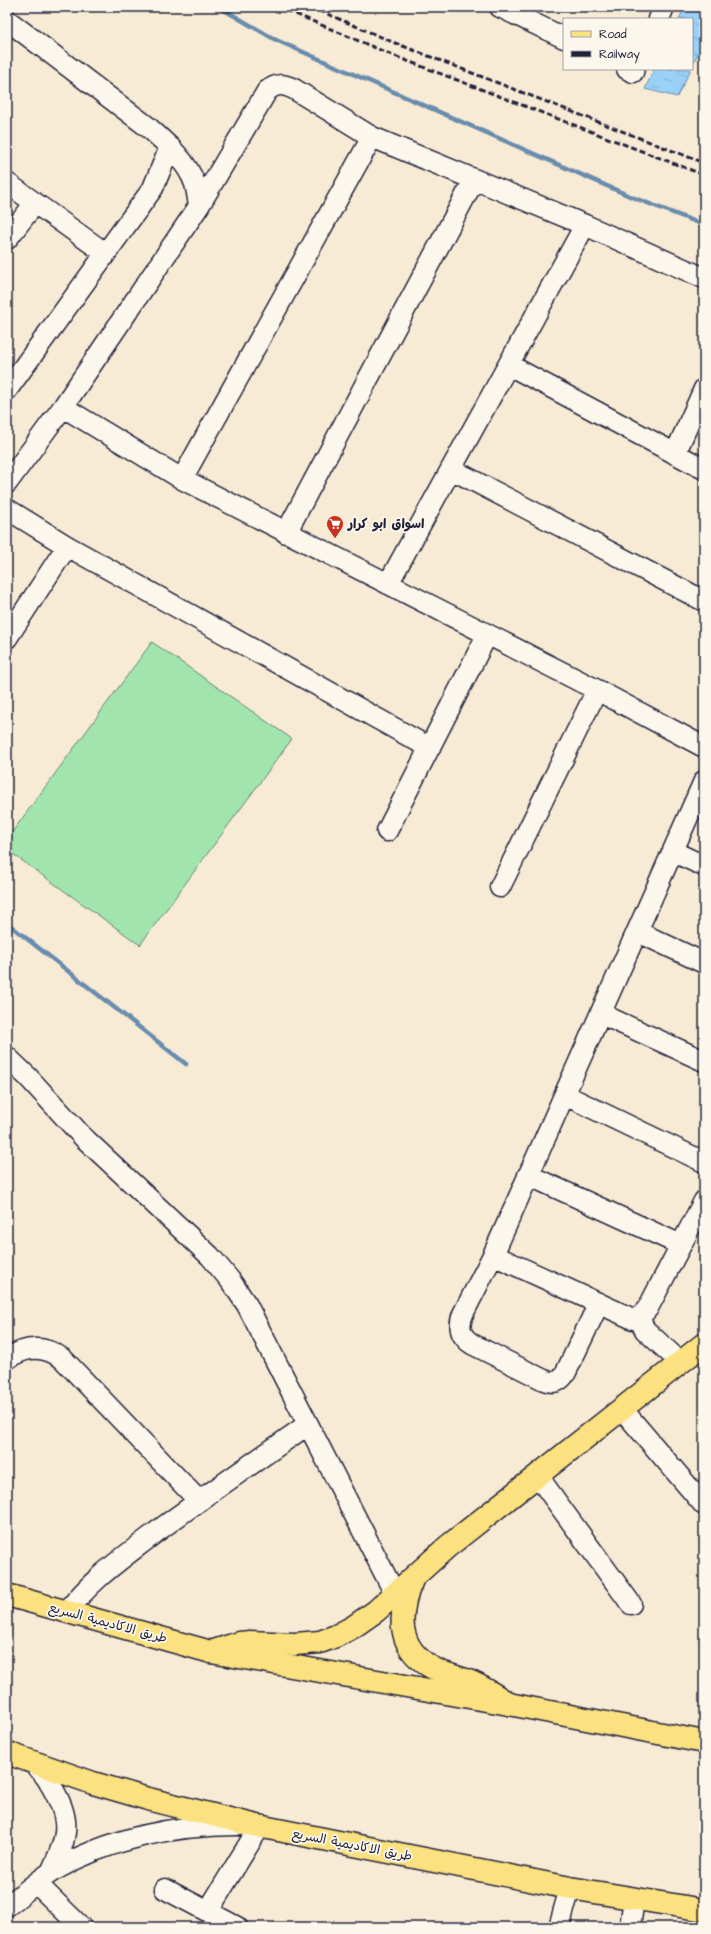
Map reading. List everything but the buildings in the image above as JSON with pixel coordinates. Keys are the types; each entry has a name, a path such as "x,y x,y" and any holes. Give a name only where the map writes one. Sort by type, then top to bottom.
{"main road":[{"path":"211,1652 239,1643 295,1644 320,1642 336,1636 353,1626 376,1611 415,1574 537,1475 622,1409 696,1355"},
{"path":"415,1574 405,1596 402,1618 407,1642 414,1652 422,1661 432,1668 473,1683 509,1704"},
{"name":"طريق الاكاديمية السريع","path":"7,1595 211,1652 509,1704 704,1742"},
{"name":"طريق الاكاديمية السريع","path":"7,1753 93,1783 148,1799 256,1826 570,1888 704,1910"}],"street":[{"path":"500,7 563,38"},
{"path":"658,18 664,7"},
{"path":"7,20 148,127 170,147 192,176 196,186 198,206"},
{"path":"7,483 63,407 198,206 267,91 274,85 282,84 294,88 372,137 585,225 704,278"},
{"path":"182,479 372,137"},
{"path":"7,390 152,188 170,147"},
{"path":"286,533 474,180"},
{"path":"7,183 104,253"},
{"path":"7,239 35,203"},
{"path":"388,584 585,225"},
{"path":"509,365 704,469"},
{"path":"675,454 704,389"},
{"path":"63,407 182,479 597,690 704,747"},
{"path":"451,469 704,601"},
{"path":"7,509 67,546 430,748"},
{"path":"7,638 67,546"},
{"path":"387,831 487,635"},
{"path":"500,887 597,690"},
{"path":"599,1303 563,1378 557,1382 544,1380 472,1344 464,1339 460,1331 459,1322 493,1255 674,852 704,781"},
{"path":"674,852 704,866"},
{"path":"638,932 704,963"},
{"path":"601,1014 704,1061"},
{"path":"7,1057 28,1077 83,1137 188,1234 210,1256 225,1274 247,1305 307,1425 395,1594"},
{"path":"565,1095 704,1162"},
{"path":"528,1175 681,1245"},
{"path":"493,1255 599,1303 628,1318 639,1318 648,1308 704,1201"},
{"path":"639,1318 645,1330 696,1355"},
{"path":"7,1359 20,1351 38,1348 47,1349 63,1358 199,1501"},
{"path":"622,1409 704,1505"},
{"path":"67,1612 94,1580 199,1501 307,1425"},
{"path":"537,1475 631,1604"},
{"path":"34,1762 52,1787 65,1819 67,1832 63,1847 44,1878"},
{"path":"7,1906 44,1878 97,1849 123,1840 181,1829 219,1825 256,1826 208,1912"},
{"path":"44,1878 81,1927"},
{"path":"559,1927 570,1888"},
{"path":"165,1889 238,1927"},
{"path":"630,1927 634,1899"}],"green space":[{"path":"152,642 292,739 140,945 7,850 7,839"}],"water":[{"path":"685,7 704,7 704,41 693,64 693,18 680,18"},
{"path":"654,70 690,70 677,97 645,89"}],"waterway":[{"path":"219,7 276,40 632,197 704,225"},
{"path":"7,923 186,1064"}],"railway":[{"path":"279,7 392,55 704,175"},
{"path":"311,7 395,43 704,163"}],"place":[{"name":"اسواق ابو كرار","path":"335,539"}]}
